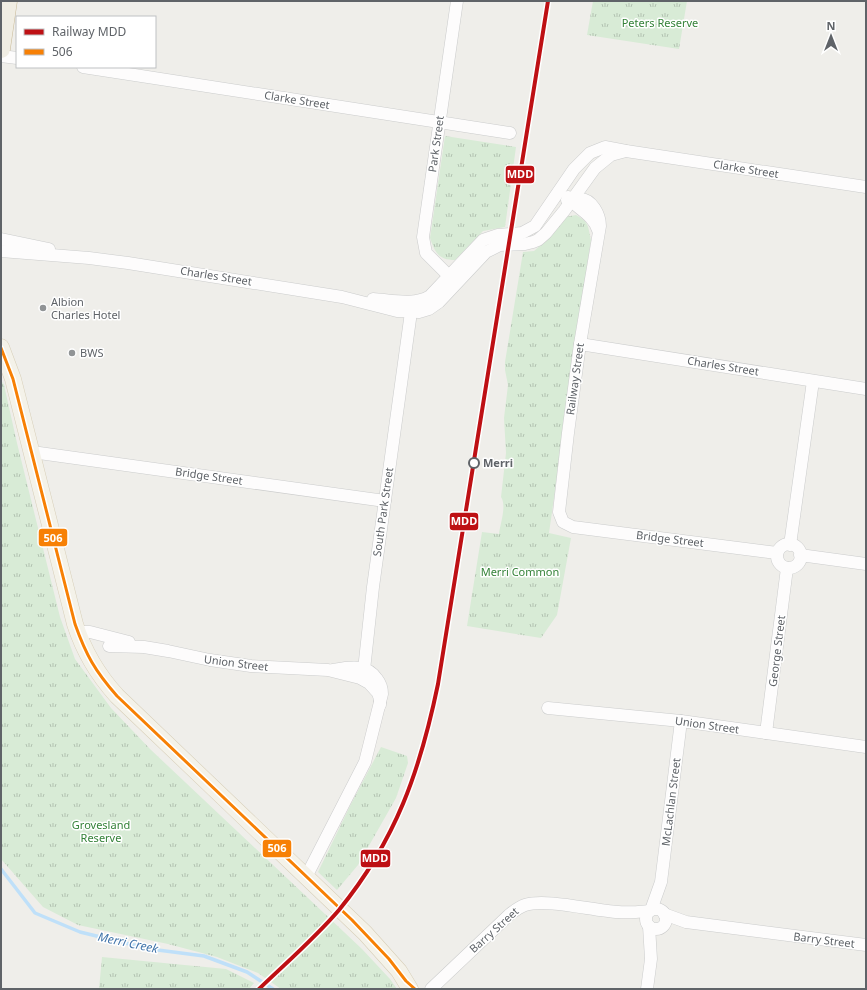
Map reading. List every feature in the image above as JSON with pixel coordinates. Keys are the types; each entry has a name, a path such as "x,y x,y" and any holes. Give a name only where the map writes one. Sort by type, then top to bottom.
{"highway":[{"path":"1,49 8,1"}],"main road":[{"path":"1,348 13,379 78,632 93,666 116,696 365,933 389,959 410,986"}],"street":[{"name":"Park Street","path":"453,280 429,258 423,243 426,210 457,1"},
{"path":"1,56 16,58"},
{"name":"Clarke Street","path":"89,68 510,133"},
{"name":"Clarke Street","path":"592,152 605,147 866,187"},
{"name":"Clarke Street","path":"571,201 593,170 611,155 626,151"},
{"path":"592,152 594,161 593,170"},
{"path":"571,201 566,193 564,183 578,165 592,152"},
{"name":"Charles Street","path":"1,251 89,258 193,272 342,297 397,311 411,307 420,312 432,308 443,298 453,280 483,240 496,235 519,234 530,230 538,223 564,183"},
{"name":"Railway Street","path":"550,206 561,201 581,199 594,208 600,219 580,344 568,432 559,512 563,522"},
{"name":"Charles Street","path":"453,280 489,250 500,245 528,244 538,240 551,227 571,201"},
{"name":"Charles Street","path":"1,238 89,258"},
{"name":"South Park Street","path":"363,674 411,307"},
{"name":"Charles Street","path":"580,344 866,389"},
{"path":"790,544 813,380"},
{"name":"Bridge Street","path":"32,452 385,501"},
{"name":"Bridge Street","path":"563,522 573,527 777,553"},
{"path":"790,544 796,547 800,555 797,565 787,568 780,564 777,553 782,547 790,544"},
{"path":"800,555 866,564"},
{"name":"George Street","path":"766,733 787,568"},
{"name":"Union Street","path":"78,632 90,632 144,647 222,663 328,670 352,667 363,674"},
{"name":"Union Street","path":"109,646 144,647"},
{"path":"306,877 360,773 367,756 382,694 380,684 374,674 363,674"},
{"name":"Union Street","path":"548,708 681,721 866,747"},
{"name":"McLachlan Street","path":"647,989 681,721"},
{"name":"Barry Street","path":"431,989 509,915 519,907 526,904 551,904 618,912 866,945"}],"green space":[{"name":"Peters Reserve","path":"593,1 687,1 679,49 587,35"},
{"path":"445,136 516,147 505,227 483,231 455,260 449,260 441,257 436,251 430,238"},
{"name":"Merri Common","path":"576,215 586,222 591,240 549,533 571,538 557,615 541,638 467,626 482,532 499,534 503,515 503,501 501,497 506,453 504,418 508,385 505,362 523,252 534,251 565,217"},
{"name":"Grovesland Reserve","path":"1,380 4,385 60,617 75,659 111,708 150,749 362,949 390,979 397,989 281,989 258,973 217,957 168,944 78,925 43,907 1,859"},
{"path":"381,747 407,756 408,763 396,798 358,865 337,890 318,872"},
{"path":"102,957 226,969 254,983 249,989 99,989"}],"waterway":[{"name":"Merri Creek","path":"1,869 35,913 80,932 150,949 204,956 247,972 273,989"}],"rail line":[{"name":"MDD","path":"259,989 320,930 339,910 359,884 391,831 414,775 423,746 438,684 548,1"}],"transit line":[{"name":"506","path":"1,348 13,379 75,624 87,654 97,670 117,696 352,920 389,959 406,981 415,989"}],"place":[{"name":"Albion Charles Hotel","path":"43,308"},
{"name":"BWS","path":"72,353"},
{"name":"Merri","path":"474,463"}]}
